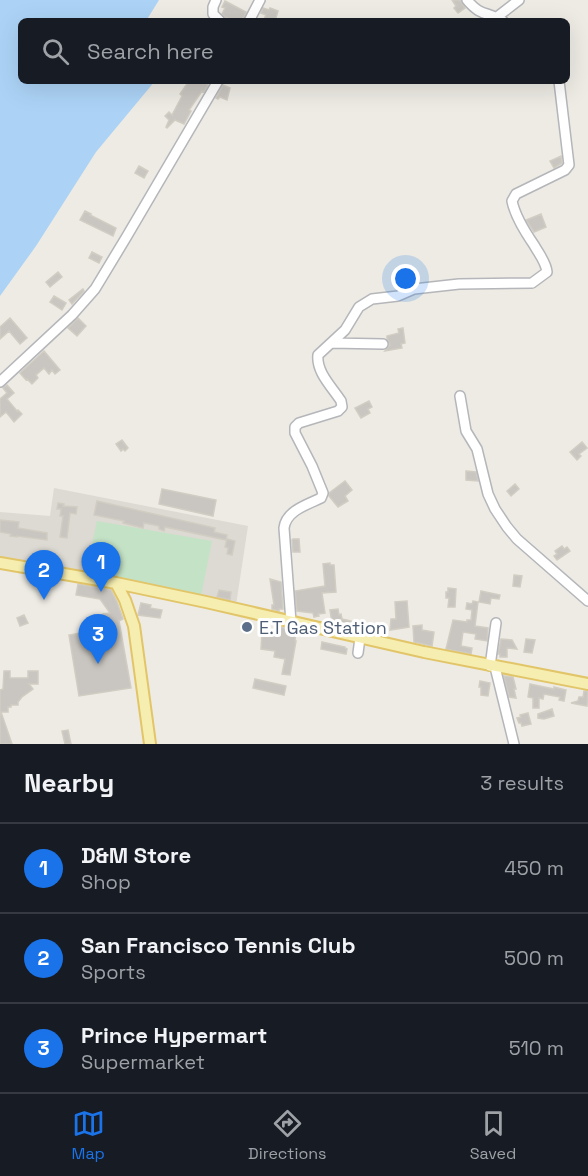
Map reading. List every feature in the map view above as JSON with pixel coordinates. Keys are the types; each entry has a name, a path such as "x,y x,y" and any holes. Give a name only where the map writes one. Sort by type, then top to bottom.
{"main road":[{"path":"0,563 116,583 423,652 588,684"},
{"path":"116,583 134,626 150,744"}],"street":[{"path":"216,0 213,14 217,18"},
{"path":"251,18 260,0"},
{"path":"466,0 474,9 497,18"},
{"path":"501,18 519,0"},
{"path":"0,382 72,315 95,289 216,84"},
{"path":"291,622 285,521 292,513 321,498 323,494 295,433 295,427 299,423 338,411 342,407 341,401 320,371 317,364 318,355 345,330 359,307 372,299 398,296 414,289 459,284 532,283 547,272 546,266 514,210 512,201 516,194 566,170 569,165 559,84"},
{"path":"331,343 383,344"},
{"path":"460,396 466,431 477,449 488,494 495,509 517,539 588,601"},
{"path":"496,623 493,666 513,744"},
{"path":"358,653 360,638"}],"shaded area":[{"path":"54,488 248,526 236,605 0,560 0,512 50,516"}],"green space":[{"path":"97,521 212,541 201,596 86,573"}],"water":[{"path":"0,0 159,0 148,18 18,18 18,84 153,84 96,152 36,246 0,296"}],"building":[{"path":"452,0 460,0 465,8 458,13"},
{"path":"225,1 246,12 243,18 227,18 222,14 225,8 222,7"},
{"path":"263,8 278,11 276,18 264,18 266,15 261,13"},
{"path":"187,84 208,85 189,110 191,111 184,124 175,120 167,128 169,120 165,116 169,112 172,115 182,96 180,94"},
{"path":"223,85 230,88 227,100 216,98"},
{"path":"561,156 562,163 554,168 550,161"},
{"path":"139,166 148,171 144,178 135,173"},
{"path":"85,211 116,228 113,236 80,220"},
{"path":"541,214 546,227 534,232 526,220"},
{"path":"92,252 102,257 99,263 89,258"},
{"path":"58,272 62,277 50,287 46,282"},
{"path":"83,289 84,291 72,304 69,300"},
{"path":"54,296 66,303 62,310 50,302"},
{"path":"10,318 27,338 20,344 9,331 0,339 0,327"},
{"path":"78,318 86,326 77,336 68,328"},
{"path":"403,328 405,343 401,344 402,348 385,351 390,345 387,336 399,333 398,329"},
{"path":"44,351 60,370 55,374 52,370 49,374 44,368 36,375 38,378 32,384 20,373"},
{"path":"7,385 14,393 7,399 22,414 14,422 6,412 0,417 0,399 7,393 3,388"},
{"path":"369,401 372,407 368,409 370,413 361,418 355,408"},
{"path":"122,440 128,448 125,451 123,449 121,451 116,444"},
{"path":"582,442 587,448 579,454 581,456 577,460 570,452"},
{"path":"466,471 476,472 478,481 466,480"},
{"path":"345,481 352,490 345,496 348,501 338,507 329,493"},
{"path":"515,484 519,489 511,496 507,491"},
{"path":"162,489 216,500 213,516 159,504"},
{"path":"97,501 215,528 214,532 227,535 226,540 165,527 164,531 159,529 159,526 144,523 143,528 123,523 124,521 94,515"},
{"path":"58,503 64,504 63,506 77,507 76,514 70,513 67,538 60,537 63,516 60,516 61,509 57,509"},
{"path":"0,520 19,522 18,528 47,533 47,540 10,536 11,534 0,532"},
{"path":"227,539 235,541 232,555 227,554 228,548 225,547"},
{"path":"293,539 299,539 300,552 293,552"},
{"path":"562,546 564,549 567,547 570,551 557,560 554,556 557,554 555,551"},
{"path":"323,564 334,565 336,592 322,593 325,613 314,617 313,613 297,611 295,591 325,586"},
{"path":"514,575 522,576 520,587 513,586"},
{"path":"270,579 281,582 283,609 279,611 272,609 274,605"},
{"path":"78,584 111,590 123,619 119,621 131,688 79,696 69,635 102,629 103,614 110,613 100,599 76,595"},
{"path":"448,588 456,589 455,607 448,607 449,598 446,598 446,592"},
{"path":"219,590 231,592 230,600 217,597"},
{"path":"481,591 500,595 499,599 491,598 490,604 479,602"},
{"path":"407,601 409,627 390,630 391,619 396,619 395,602"},
{"path":"473,601 478,602 475,626 488,628 487,641 475,639 476,634 463,632 461,646 472,648 471,654 446,649 453,620 467,622 471,620 472,610 466,609 467,603 472,604"},
{"path":"141,603 151,605 150,608 162,610 160,618 138,615"},
{"path":"338,609 342,619 351,621 349,627 332,623 330,610"},
{"path":"24,615 28,623 20,626 17,618"},
{"path":"422,625 422,630 434,632 432,646 414,642 413,626"},
{"path":"279,627 296,630 290,675 282,674 285,659 274,657 275,651 261,649 262,632 274,634 278,632"},
{"path":"501,639 512,640 517,649 507,648 507,657 500,657 498,654"},
{"path":"526,639 535,640 532,653 524,652"},
{"path":"322,642 345,647 346,654 321,649"},
{"path":"4,671 10,671 10,678 28,678 28,671 38,671 38,684 29,684 33,689 22,697 18,705 8,707 8,712 1,712 12,744 0,744 0,690 3,689"},
{"path":"504,676 513,677 516,698 509,697"},
{"path":"255,679 286,686 284,695 253,688"},
{"path":"480,681 490,683 488,696 481,695"},
{"path":"530,684 566,690 564,701 559,700 560,697 544,694 543,699 539,698 539,708 533,708 533,698 528,697"},
{"path":"584,691 588,691 587,706 571,703 583,697"},
{"path":"552,709 554,716 538,718 538,714"},
{"path":"528,713 531,724 522,726 517,718"},
{"path":"68,730 71,744 65,744 62,731"}],"place":[{"name":"D&M Store","path":"101,592"},
{"name":"San Francisco Tennis Club","path":"44,600"},
{"name":"E.T Gas Station","path":"247,627"},
{"name":"Prince Hypermart","path":"98,664"}]}
